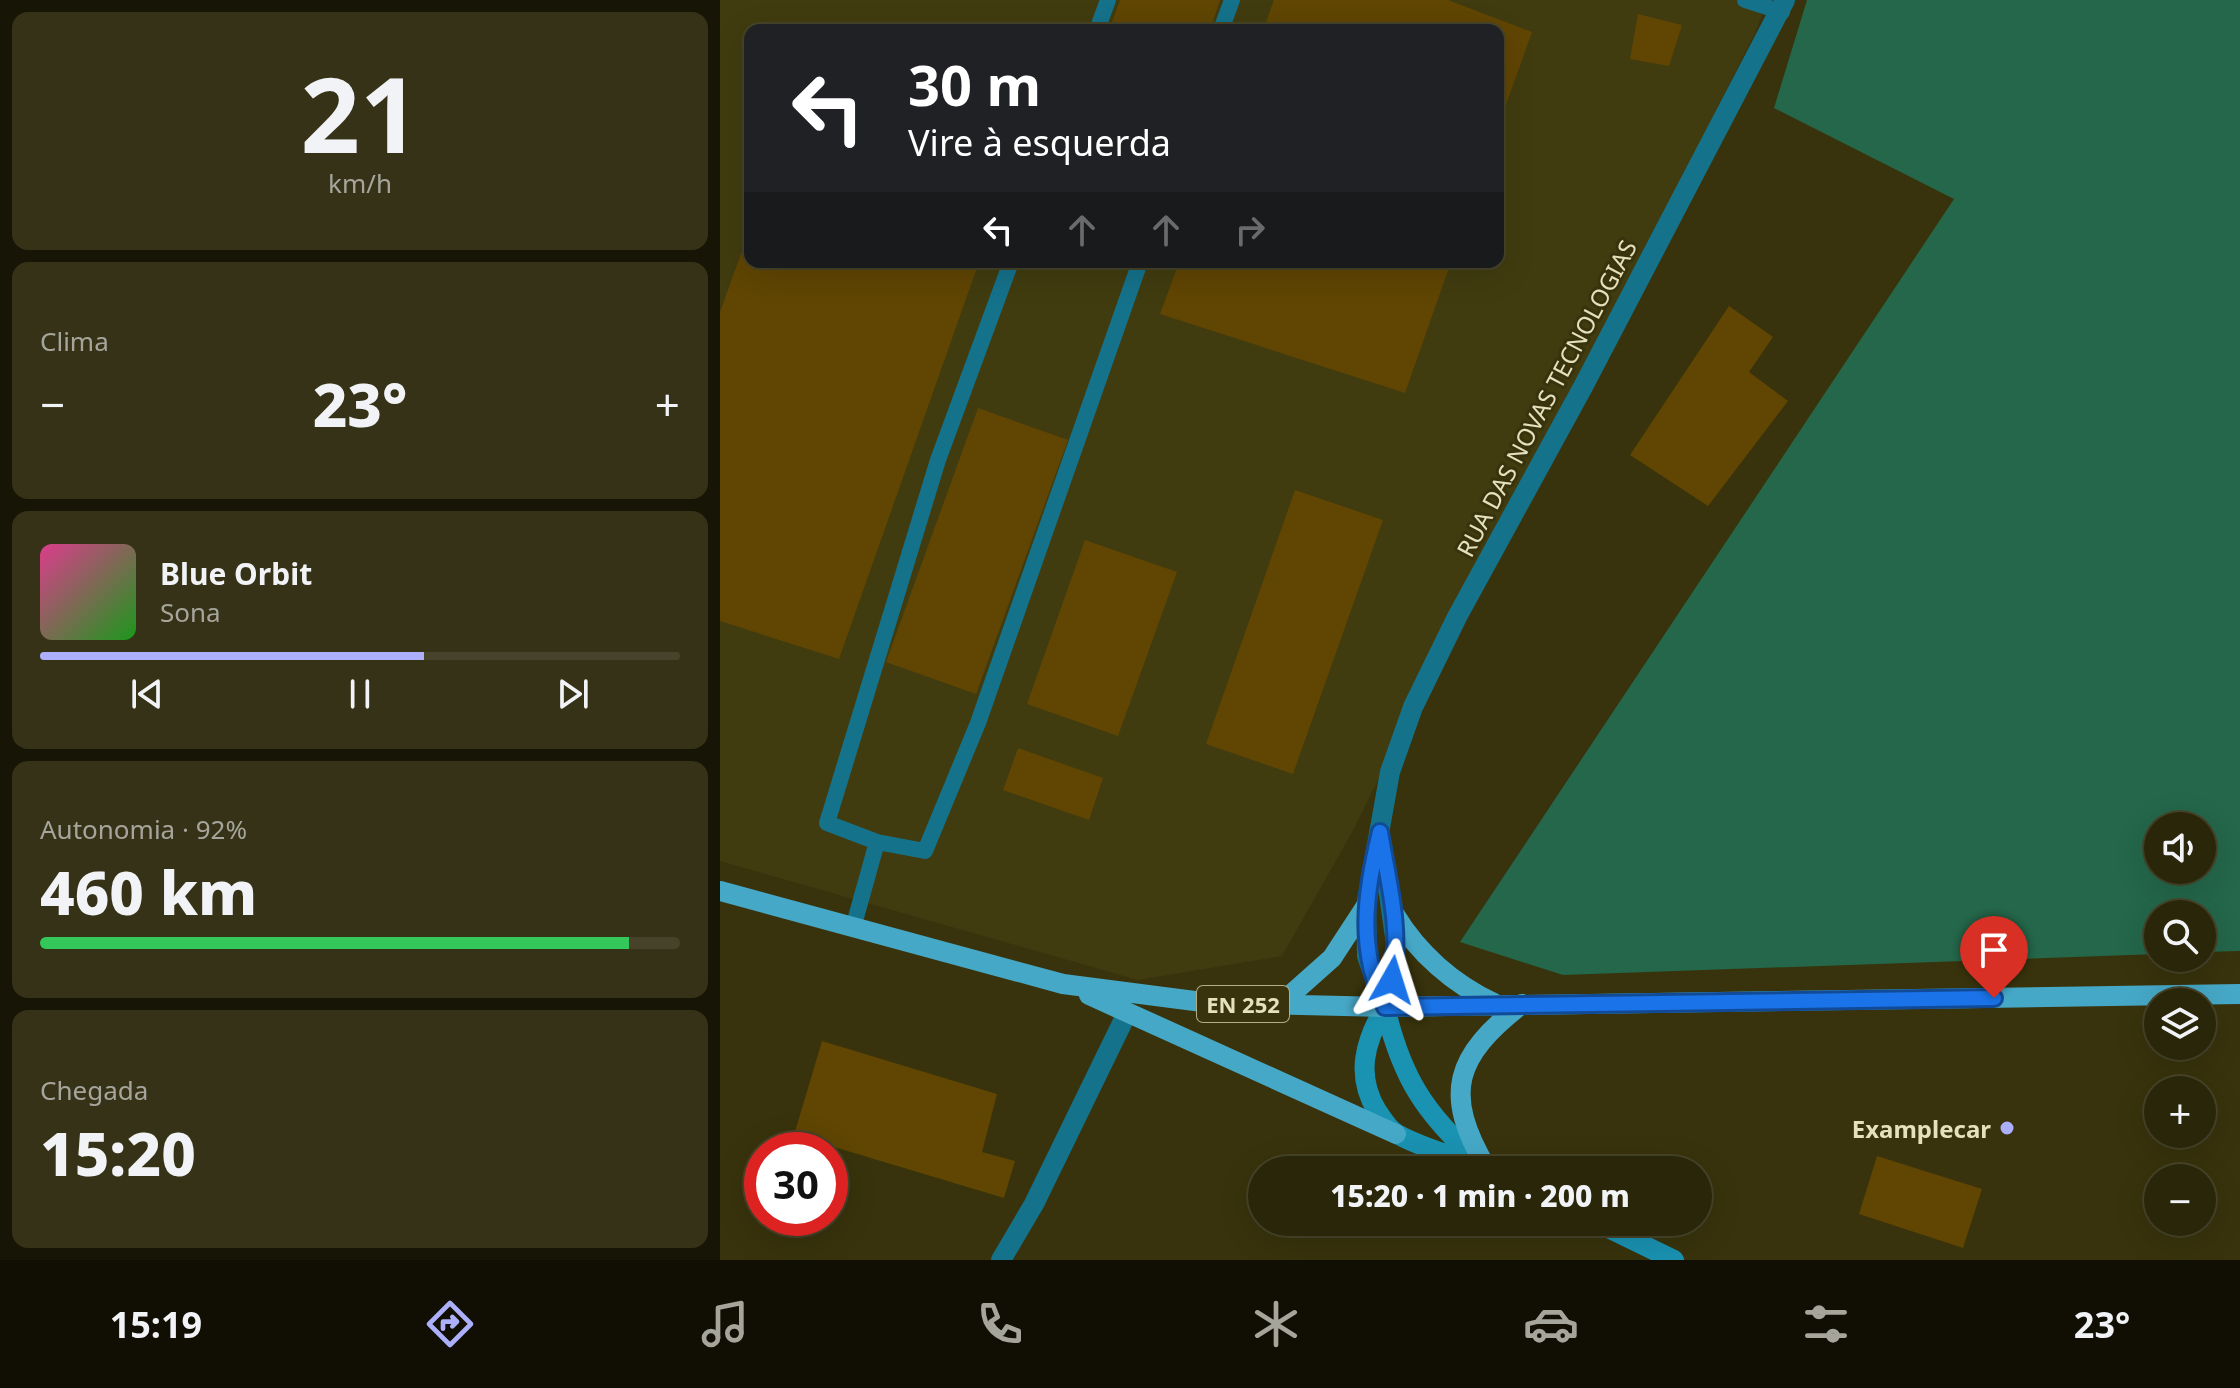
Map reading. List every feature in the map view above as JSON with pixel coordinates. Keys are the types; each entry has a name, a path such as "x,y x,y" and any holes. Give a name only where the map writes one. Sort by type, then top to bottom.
{"main road":[{"name":"EN 252","path":"720,891 1063,984 1161,999 1278,1006 1385,1007 2240,994"},
{"path":"1278,1006 1332,958 1366,906"},
{"path":"1395,915 1424,953 1445,973 1497,1004"},
{"path":"1063,984 1396,1134"},
{"path":"1480,1156 1465,1122 1462,1072 1487,1034 1522,1004"}],"street":[{"name":"RUA DAS NOVAS TECNOLOGIAS","path":"1385,1007 1367,956 1366,906 1396,750 1436,657 1784,6"},
{"path":"1380,832 1395,915 1396,958 1385,1007 1367,1044 1364,1075 1371,1101 1396,1134 1454,1156"},
{"path":"1385,1007 1396,1051 1416,1095 1447,1133 1473,1156"},
{"path":"1001,1260 1034,1204 1127,1013"},
{"path":"1625,1236 1674,1260"}],"lane":[{"path":"1099,24 1108,0"},
{"path":"1223,24 1232,0"},
{"path":"1745,0 1784,6"},
{"path":"1009,268 938,460 827,823 877,842 925,851 978,723 1138,268"},
{"path":"853,928 877,842"}],"shaded area":[{"path":"720,0 1768,0 1755,33 1351,834 1282,956 1138,980 720,861"}],"green space":[{"path":"1807,0 2240,0 2240,951 2216,952 2216,900 2144,900 2144,954 1563,975 1460,942 1954,199 1774,108"}],"building":[{"path":"1120,0 1220,0 1212,24 1111,24"},
{"path":"1274,0 1448,0 1532,32 1504,110 1504,24 1265,24"},
{"path":"1638,14 1682,25 1669,66 1630,59"},
{"path":"744,246 744,268 977,268 839,659 720,621 720,312"},
{"path":"1177,268 1449,268 1405,393 1160,314"},
{"path":"1729,306 1773,337 1749,372 1788,401 1708,506 1630,455"},
{"path":"978,408 1068,440 976,694 886,662"},
{"path":"1295,490 1383,520 1293,774 1206,744"},
{"path":"1085,540 1177,572 1118,736 1027,704"},
{"path":"1018,748 1103,778 1089,820 1003,790"},
{"path":"822,1041 997,1094 982,1152 1015,1161 1004,1198 848,1151 848,1132 795,1132"},
{"path":"1877,1156 1982,1189 1963,1248 1859,1214"}],"place":[{"name":"Examplecar","path":"2007,1128"}],"route":[{"path":"1392,980 1395,915 1380,832 1366,906 1365,932 1370,968 1385,1007 1994,998"}]}
